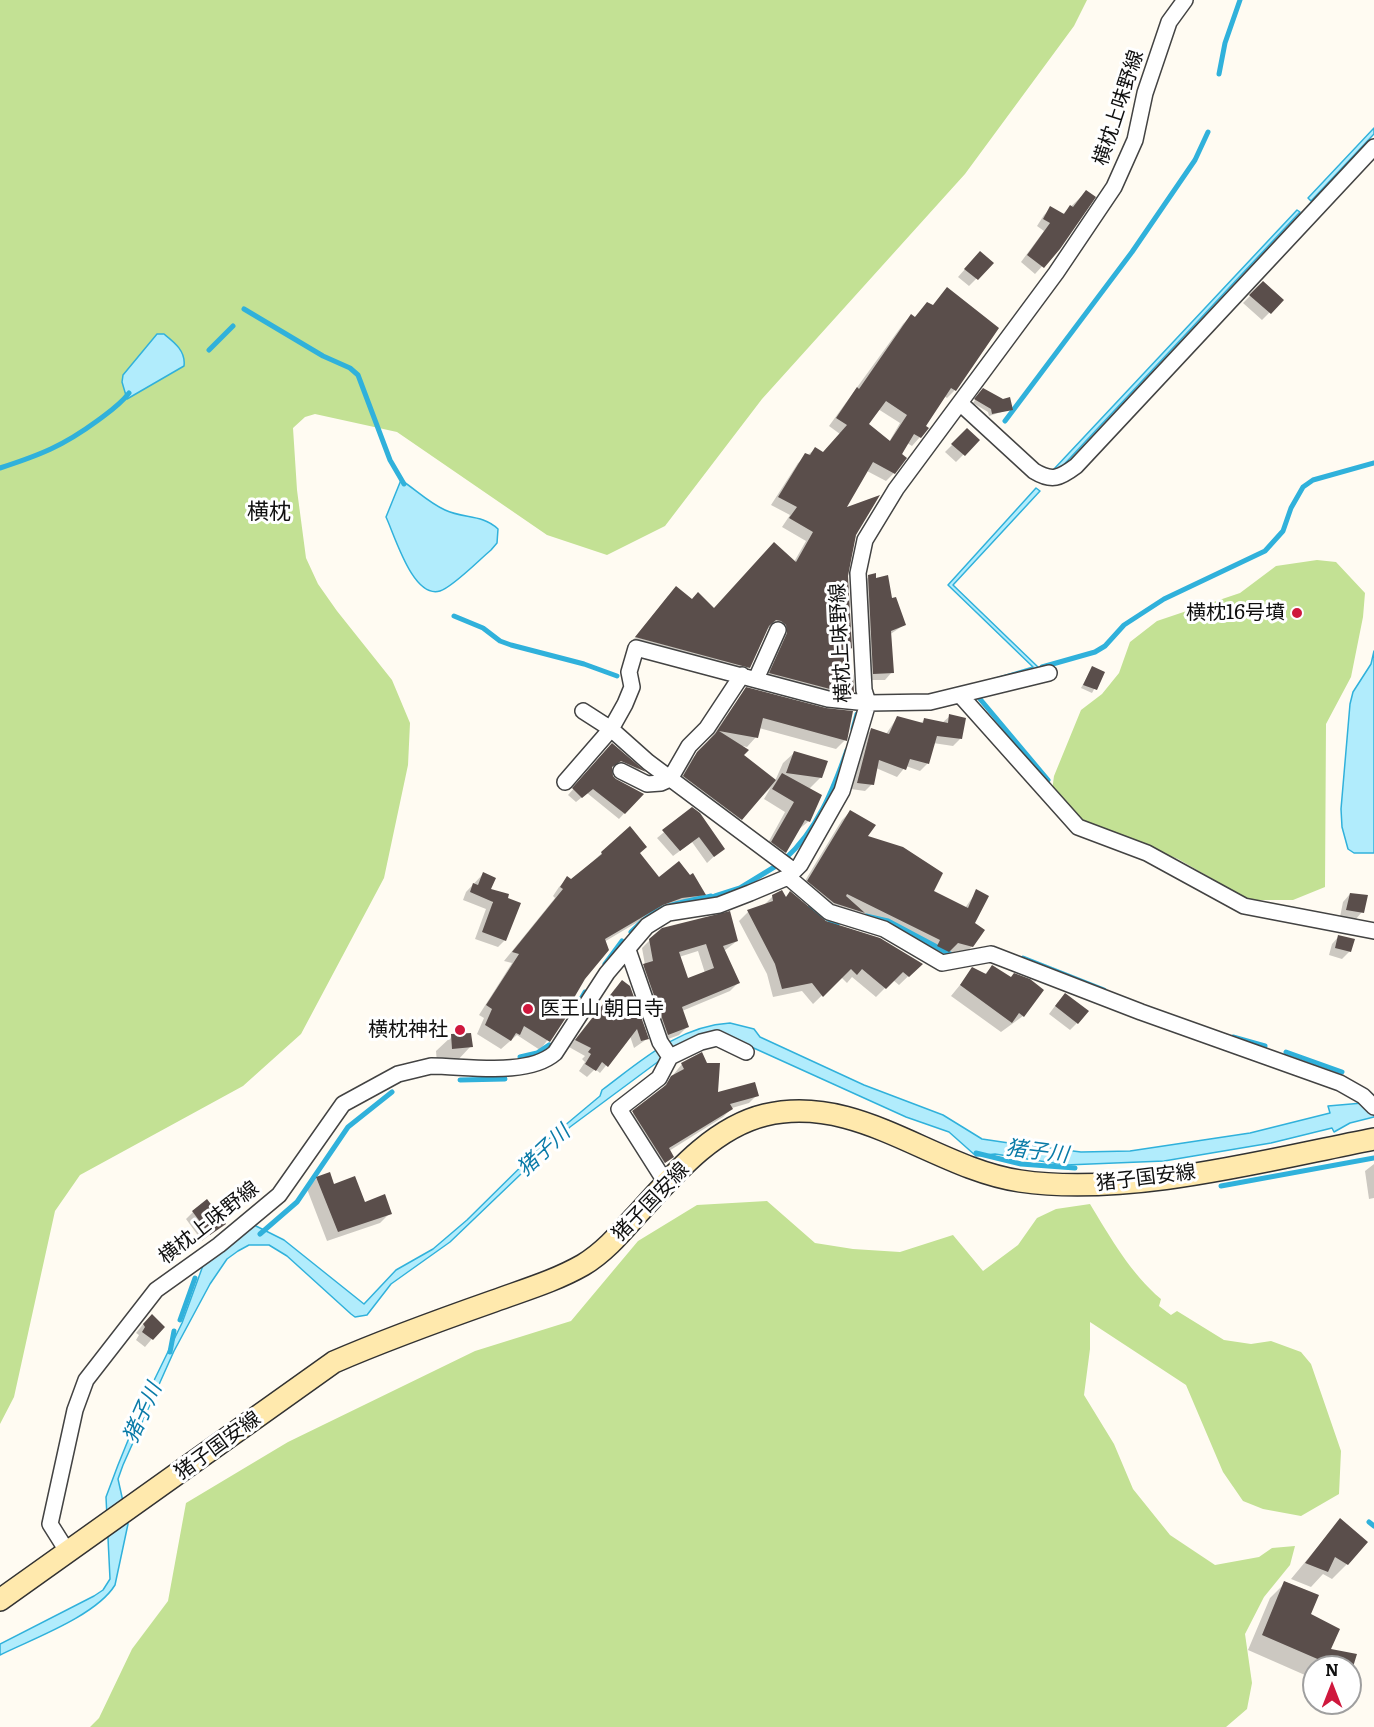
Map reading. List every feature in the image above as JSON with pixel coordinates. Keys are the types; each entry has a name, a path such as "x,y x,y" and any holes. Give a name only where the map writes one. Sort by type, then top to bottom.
{"main road":[{"name":"猪子国安線","path":"0,1600 334,1362 391,1337 549,1281 585,1264 610,1244 666,1183 706,1146 734,1128 764,1115 795,1111 825,1112 862,1122 971,1167 1018,1181 1088,1186 1203,1172 1374,1139"}],"street":[{"name":"横枕上味野線","path":"67,1551 50,1524 75,1410 86,1380 156,1290 233,1234 279,1195 343,1104 398,1074 417,1068 431,1066 520,1067 545,1061 555,1053 607,973 647,926 668,913 719,905 791,874 842,791 868,703 864,690 858,573 865,540 896,489 1056,273 1114,187 1135,140 1146,93 1169,22 1185,0"},
{"path":"960,404 1034,471 1048,478 1061,477 1076,466 1374,147"},
{"path":"621,771 647,784 662,783 670,779 689,746 749,677 778,630"},
{"path":"565,782 611,729 632,687 629,672 636,648 642,647 828,699 868,703 930,702 1049,673"},
{"path":"962,696 1078,827 1148,854 1244,906 1374,931"},
{"path":"584,711 611,729 670,779 791,874 829,912 884,929 942,963 991,954 1141,1012 1340,1083 1363,1095 1374,1107"},
{"path":"628,950 660,1042 670,1057"},
{"path":"666,1183 619,1109 659,1078 670,1057 701,1042 717,1038 746,1052"}],"green space":[{"path":"0,0 1087,0 1074,26 965,174 762,399 665,526 607,555 547,535 397,432 315,414 305,417 293,428 297,490 306,558 318,584 337,611 392,680 410,723 408,765 384,878 301,1034 243,1086 80,1175 55,1211 14,1397 0,1424"},
{"path":"1317,560 1336,562 1365,593 1363,617 1351,677 1326,724 1325,887 1293,900 1249,900 1178,859 1081,820 1052,791 1054,776 1081,710 1102,694 1119,673 1130,642 1157,621 1240,593 1276,566"},
{"path":"767,1201 815,1243 853,1249 900,1252 953,1235 983,1271 1018,1245 1037,1218 1056,1209 1090,1204 1131,1267 1161,1299 1159,1306 1171,1315 1177,1311 1224,1340 1251,1344 1271,1341 1301,1352 1311,1364 1341,1451 1339,1494 1301,1516 1263,1509 1243,1501 1223,1472 1186,1385 1090,1322 1090,1349 1084,1395 1114,1444 1133,1489 1170,1535 1215,1565 1259,1557 1272,1548 1295,1546 1290,1565 1264,1597 1245,1634 1252,1683 1247,1709 1226,1727 90,1727 99,1718 132,1649 168,1601 186,1503 288,1442 475,1351 571,1321 638,1241 697,1205"}],"water":[{"path":"1374,128 1374,134 1311,201 1308,198"},
{"path":"1297,210 1300,212 1057,472 1054,469"},
{"path":"157,334 164,334 178,347 183,356 184,366 127,399 122,382 123,375"},
{"path":"401,480 439,507 452,513 486,521 498,529 497,543 491,550 459,579 440,591 430,591 413,576 386,517"},
{"path":"1036,488 1040,491 953,585 1039,668 967,690 966,687 1033,667 948,585"},
{"path":"1374,651 1374,853 1354,853 1348,849 1342,827 1341,809 1350,704 1353,692 1371,664"},
{"path":"730,1023 754,1029 760,1037 864,1085 943,1115 982,1139 1009,1143 1081,1152 1130,1151 1250,1133 1330,1113 1328,1106 1374,1102 1374,1117 1350,1123 1334,1132 1332,1128 1271,1143 1164,1161 1066,1165 995,1154 976,1156 949,1132 906,1117 736,1040 663,1058 570,1127 450,1242 391,1284 367,1315 355,1317 287,1256 269,1245 249,1245 227,1259 210,1284 174,1351 118,1479 128,1524 115,1585 94,1607 79,1617 0,1655 0,1644 94,1596 103,1590 110,1579 106,1497 144,1401 182,1323 205,1260 254,1225 284,1240 364,1304 396,1270 433,1249 467,1220 551,1137 600,1096 602,1090 662,1046 694,1031"}],"building":[{"path":"1086,190 1096,197 1044,268 1027,255 1050,223 1043,219 1050,206 1064,214 1070,205 1073,207"},
{"path":"980,251 994,263 978,280 964,269"},
{"path":"1263,281 1284,300 1271,314 1249,295"},
{"path":"947,287 999,328 956,391 951,388 926,426 929,428 921,438 914,434 902,454 907,458 895,474 873,462 847,507 880,495 856,535 848,576 852,648 849,650 840,674 853,673 854,692 830,689 769,673 787,633 786,625 781,621 776,620 769,626 750,668 635,637 676,586 692,599 698,592 714,608 774,542 796,562 813,532 789,518 797,507 778,497 805,453 810,455 815,447 823,452 847,425 836,418 911,314 915,317 927,302 933,305","holes":["886,401 907,415 890,441 869,424"]},
{"path":"983,388 1003,399 1010,397 1013,410 992,414 991,409 974,399"},
{"path":"967,428 980,440 965,456 951,444"},
{"path":"876,573 876,578 888,575 892,598 896,597 906,625 891,631 894,673 873,674 868,575"},
{"path":"1092,666 1105,672 1097,690 1083,685"},
{"path":"746,687 826,708 853,711 847,741 763,718 758,738 719,731 749,750 744,755 776,780 742,820 683,776 697,752 715,734"},
{"path":"949,714 966,718 962,739 937,736 929,764 910,759 906,770 879,760 874,785 857,783 871,728 889,734 897,716 923,723 924,718 948,723"},
{"path":"612,743 646,772 621,761 612,767 613,776 616,779 644,794 625,814 593,789 582,798 572,788"},
{"path":"794,751 828,761 822,778 786,773"},
{"path":"782,773 822,795 810,822 805,820 786,853 771,842 794,802 772,789"},
{"path":"692,807 700,813 725,849 714,857 699,837 680,851 662,830"},
{"path":"850,810 876,825 868,836 903,847 943,873 934,891 968,908 976,889 989,896 975,923 985,930 973,947 958,943 949,952 937,946 940,940 847,894 846,896 865,913 834,903 807,881"},
{"path":"630,826 647,847 640,853 659,877 679,861 690,875 693,873 706,895 682,898 663,905 605,939 609,950 585,979 564,1015 567,1016 550,1042 524,1026 520,1035 516,1033 511,1041 485,1025 492,1009 486,1005 519,954 512,952 563,889 560,887 567,876 571,879 602,854 601,852"},
{"path":"483,872 496,878 491,889 509,894 508,898 521,903 506,941 482,932 493,902 470,892 473,883 478,885"},
{"path":"782,890 786,897 790,891 826,921 880,938 923,964 909,977 903,972 886,989 862,969 857,975 851,969 823,997 812,983 782,989 775,964 747,910 773,901 772,895"},
{"path":"1350,893 1368,895 1364,913 1346,910"},
{"path":"730,911 738,941 723,946 740,983 682,1007 689,1027 668,1035 643,964 653,961 649,939 662,928","holes":["706,944 714,968 688,978 679,952"]},
{"path":"1338,935 1355,939 1351,952 1335,948"},
{"path":"992,965 1011,977 1014,973 1030,979 1044,990 1024,1017 1019,1013 1012,1023 960,985 972,967 986,974"},
{"path":"622,980 630,986 649,1039 641,1041 637,1029 608,1067 602,1062 596,1071 585,1064 591,1054 588,1052 591,1048 575,1040"},
{"path":"1065,993 1089,1011 1078,1024 1055,1006"},
{"path":"471,1033 473,1047 452,1049 451,1034"},
{"path":"702,1052 707,1063 720,1063 718,1092 755,1082 759,1096 730,1104 733,1109 669,1148 674,1157 665,1163 632,1111 666,1085 671,1076 684,1069 681,1063"},
{"path":"330,1172 334,1184 355,1176 365,1202 385,1194 392,1214 338,1232 316,1177"},
{"path":"207,1199 226,1224 210,1235 192,1211"},
{"path":"152,1314 165,1327 153,1340 142,1332 145,1327 143,1324"},
{"path":"1340,1518 1368,1542 1348,1565 1335,1557 1328,1572 1305,1563"},
{"path":"1284,1581 1319,1595 1311,1614 1340,1629 1331,1649 1357,1654 1308,1655 1262,1635"}],"waterway":[{"path":"1219,74 1225,43 1240,0"},
{"path":"1005,421 1132,252 1195,160 1208,132"},
{"path":"244,309 323,356 350,368 358,375 390,460 404,484"},
{"path":"209,350 233,326"},
{"path":"0,468 39,454 73,437 114,408 129,393"},
{"path":"1042,667 1095,652 1105,646 1124,625 1164,599 1265,551 1283,531 1291,508 1303,487 1313,480 1374,463"},
{"path":"454,616 483,628 500,641 584,664 617,676"},
{"path":"980,699 1048,780"},
{"path":"853,729 857,714"},
{"path":"785,859 806,835 823,809 847,750"},
{"path":"715,896 740,888 776,866"},
{"path":"631,932 659,910 677,903 711,896"},
{"path":"810,908 837,924"},
{"path":"866,916 888,921 952,955"},
{"path":"605,964 622,941"},
{"path":"1023,958 1104,990"},
{"path":"574,1011 585,992"},
{"path":"1233,1037 1265,1046"},
{"path":"520,1057 537,1053 549,1045"},
{"path":"1286,1052 1342,1072"},
{"path":"460,1080 505,1079"},
{"path":"260,1234 297,1202 348,1127 392,1092"},
{"path":"976,1153 1021,1164 1075,1168"},
{"path":"1221,1186 1374,1158"},
{"path":"180,1320 195,1278"},
{"name":"猪子川","path":"170,1352 174,1331"},
{"path":"1369,1522 1374,1526"}],"place":[{"name":"横枕16号墳","path":"1297,613"},
{"name":"医王山 朝日寺","path":"528,1009"},
{"name":"横枕神社","path":"460,1030"}],"district":[{"name":"横枕","path":"269,513"}]}
